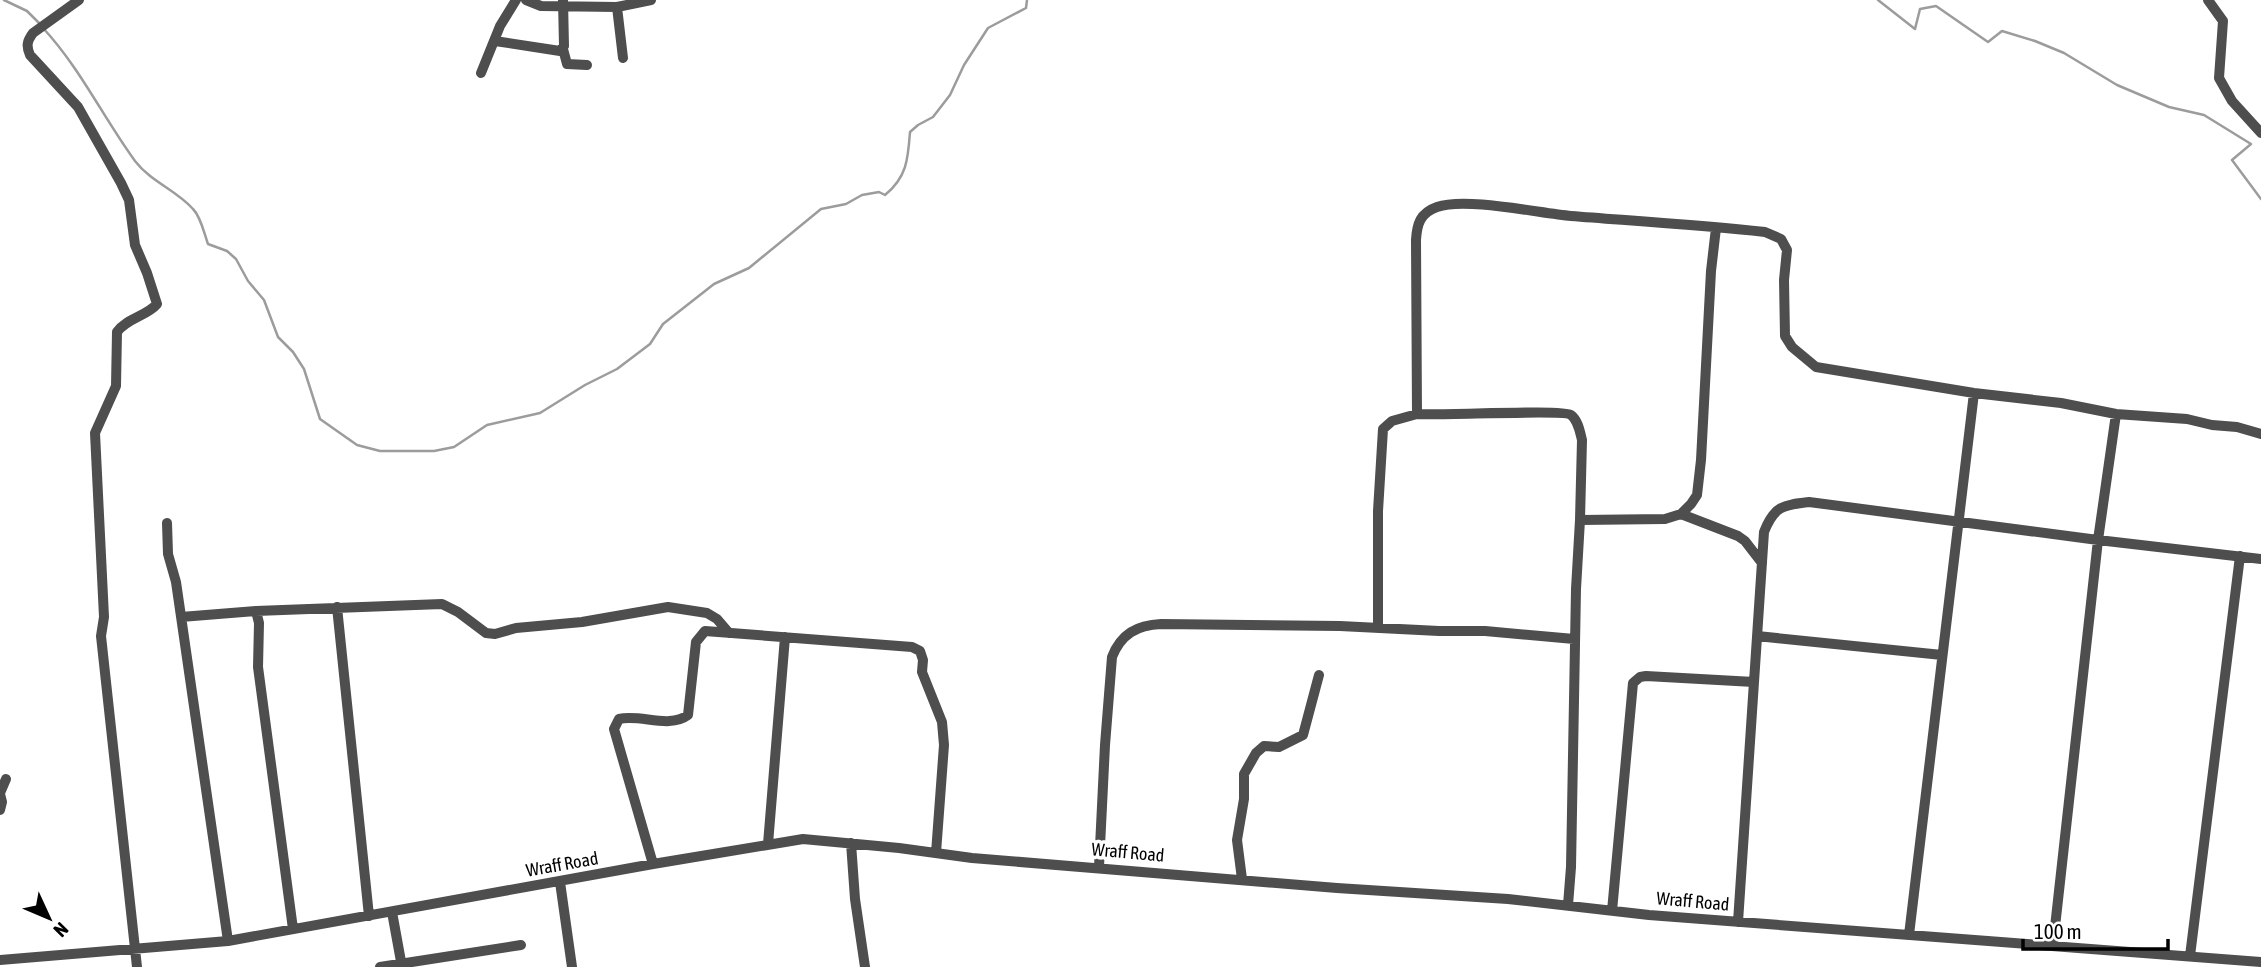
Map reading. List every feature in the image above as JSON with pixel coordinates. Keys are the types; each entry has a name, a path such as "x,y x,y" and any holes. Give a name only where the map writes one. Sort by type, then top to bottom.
{"street":[{"path":"79,0 37,30 27,42 30,55 78,107 121,183 129,200 135,245 148,273 157,304 152,310 122,325 117,332 116,386 100,417 94,442 104,617 101,636 137,967"},
{"path":"481,73 500,26 516,0"},
{"path":"526,0 541,6 563,3 617,7 651,0"},
{"path":"2208,0 2223,21 2219,78 2232,101 2261,132"},
{"path":"563,3 563,49 567,64 587,65"},
{"path":"617,7 623,58"},
{"path":"495,41 556,51 563,49"},
{"path":"1417,414 1416,240 1420,218 1428,211 1448,205 1471,204 1572,216 1765,232 1781,239 1787,250 1784,280 1785,336 1792,347 1816,367 1839,373 2024,398 2116,414 2187,419 2261,434"},
{"path":"1580,520 1665,519 1681,514 1697,495 1716,228"},
{"path":"1909,935 1974,393"},
{"path":"1378,627 1378,511 1383,429 1392,421 1417,414 1439,416 1564,412 1571,415 1582,440 1568,905"},
{"path":"2053,945 2098,540 2116,414"},
{"path":"1693,501 1699,520"},
{"path":"1738,922 1764,532 1770,518 1787,504 1809,502 2261,559"},
{"path":"1681,514 1738,536 1762,563"},
{"path":"167,523 168,554 176,582 228,940"},
{"path":"2194,960 2240,556"},
{"path":"181,617 256,611 442,604 458,611 486,633 495,634 516,628 583,622 652,609 677,608 707,613 729,633"},
{"path":"337,607 369,916"},
{"path":"256,611 259,623 258,667 293,929"},
{"path":"1099,867 1112,657 1117,644 1142,626 1378,627 1485,631 1574,639"},
{"path":"653,864 614,729 619,719 631,716 672,721 681,720 688,715 696,642 705,631 912,647 920,651 923,660 922,672 942,722 944,746 936,853"},
{"path":"1757,636 1942,654"},
{"path":"768,844 785,637"},
{"path":"1242,879 1237,840 1244,799 1244,774 1256,753 1264,746 1279,747 1303,735 1318,675"},
{"path":"1612,911 1633,682 1646,676 1754,681"},
{"path":"0,810 0,793 6,779"},
{"name":"Wraff Road","path":"0,960 14,963 228,940 803,839 972,858 1508,899 1612,911 2053,945 2194,960 2261,962"},
{"path":"851,843 855,899 865,967"},
{"path":"560,882 572,967"},
{"path":"392,912 402,965"},
{"path":"380,967 521,945"}],"waterway":[{"path":"4,0 27,11 39,23"},
{"path":"43,28 80,76 135,161 148,175 179,196 196,212 208,244 227,251 236,259 248,281 264,300 278,337 293,352 304,369 320,419 357,445 380,451 434,451 454,447 487,425 540,413 617,369 650,344 663,324 714,284 749,268 821,209 846,204 862,195 879,192 885,195 898,181 905,167 910,132 933,117 950,95 964,65 988,28 1026,8 1027,0"},
{"path":"1878,0 1915,29 1920,9 1936,6 1988,42 2002,31 2035,41 2064,53 2117,85 2169,107 2204,115 2251,144 2232,160 2261,199"}]}
